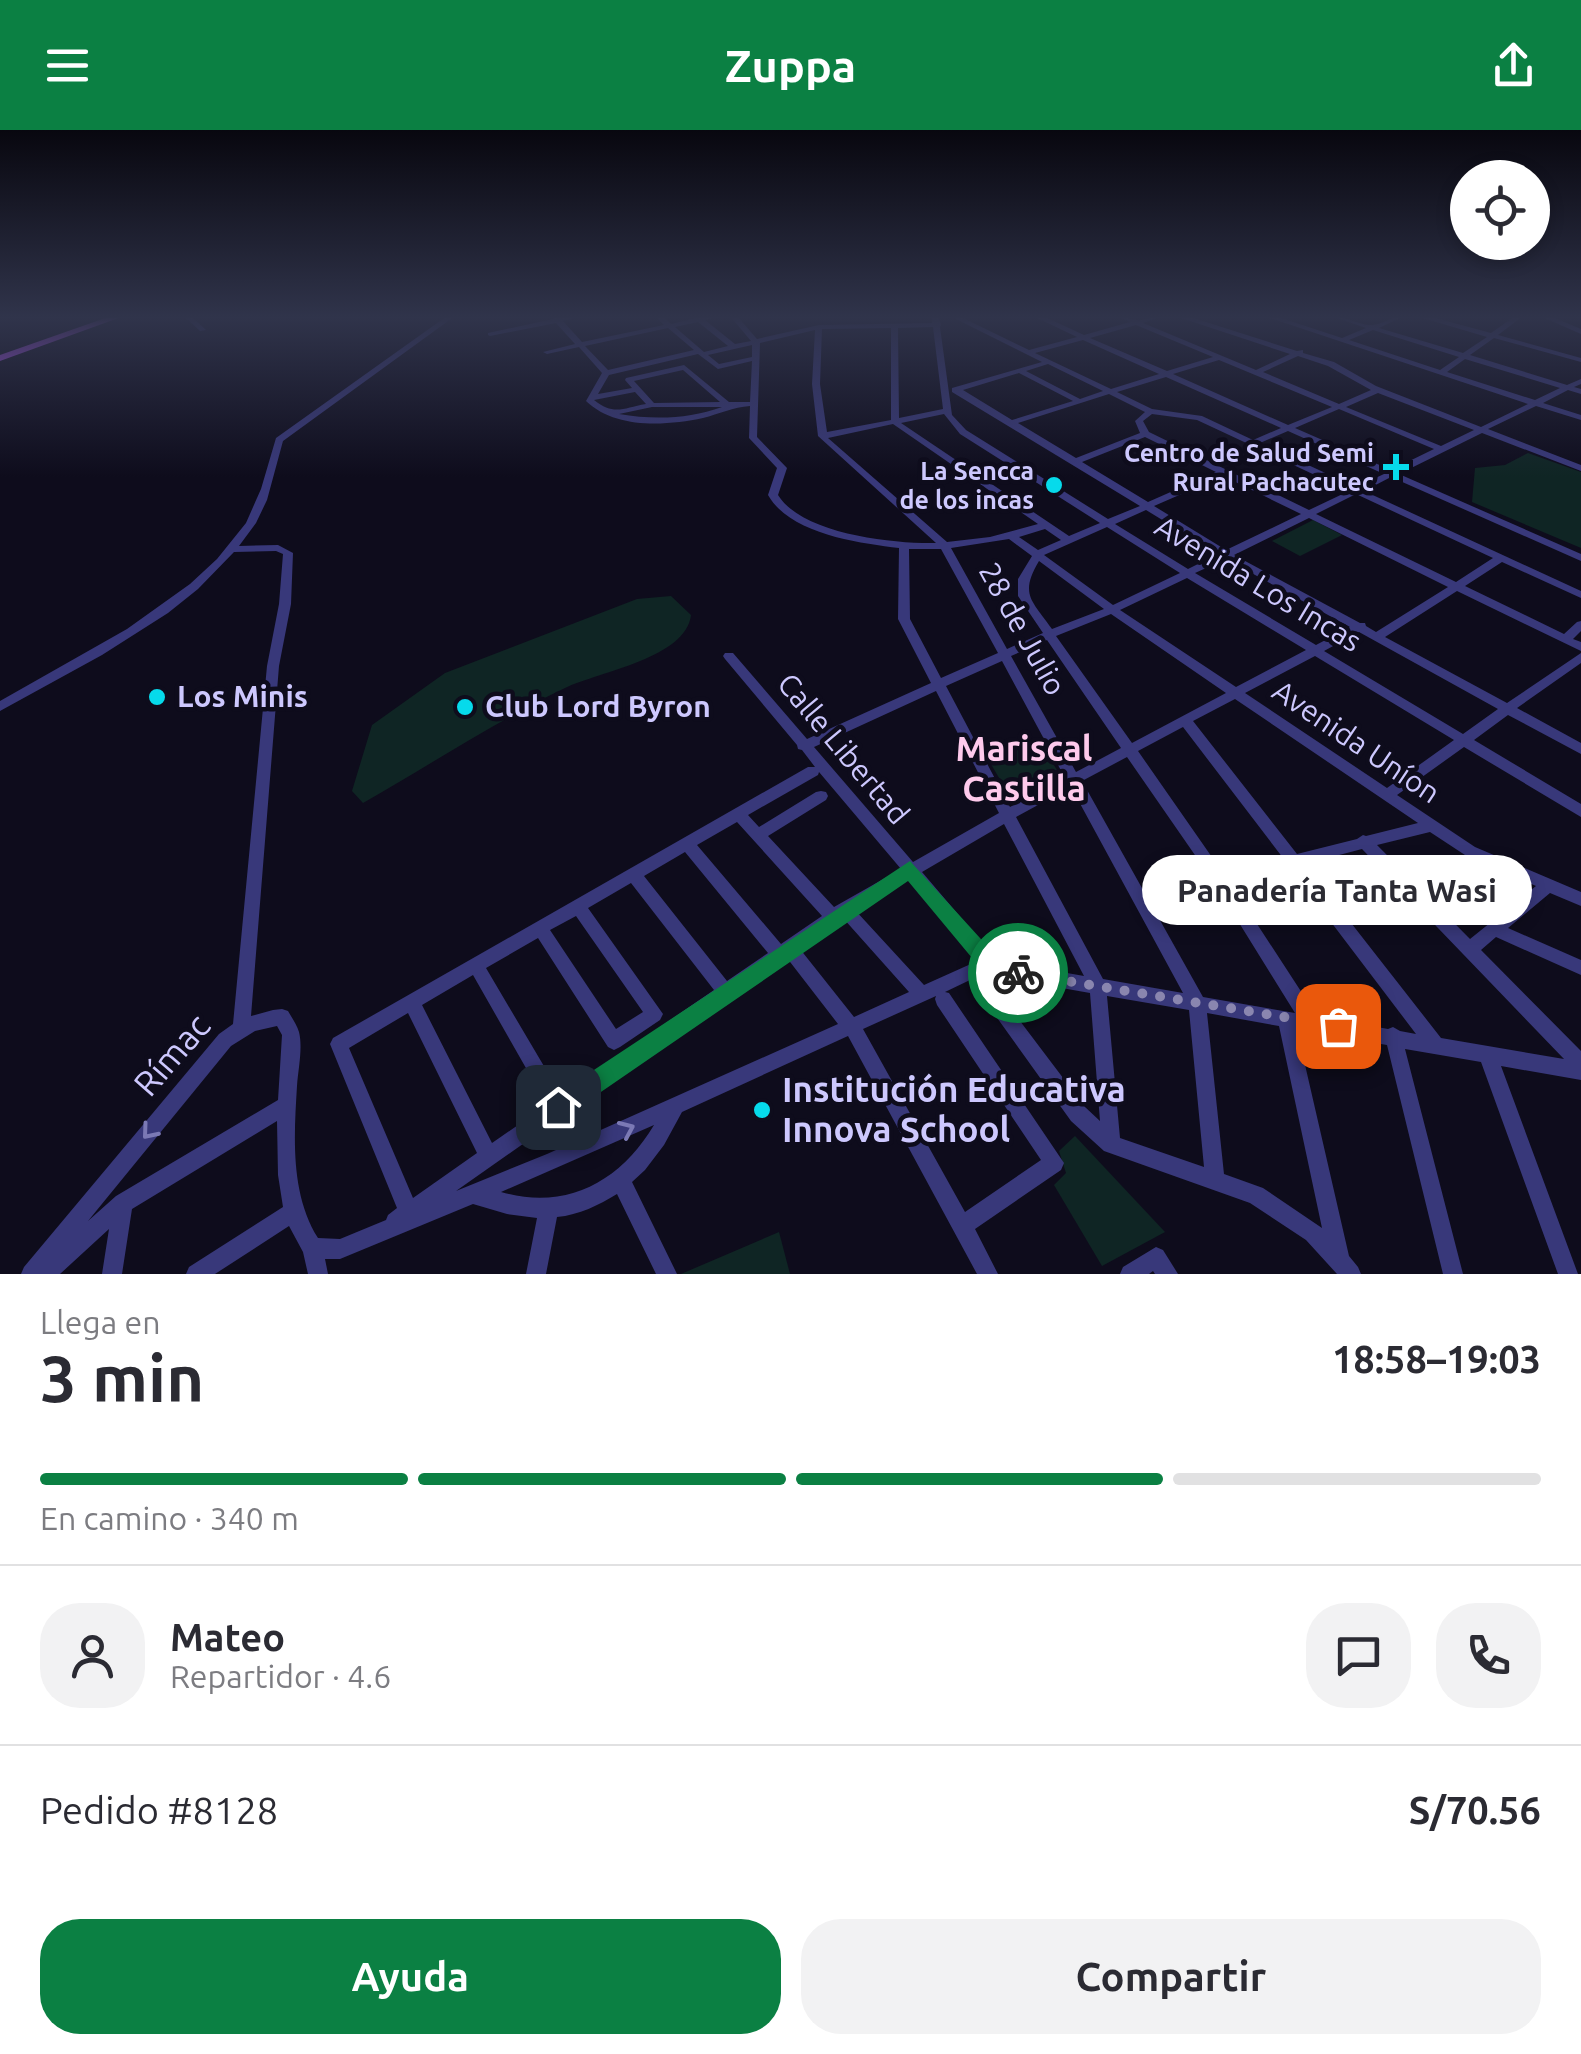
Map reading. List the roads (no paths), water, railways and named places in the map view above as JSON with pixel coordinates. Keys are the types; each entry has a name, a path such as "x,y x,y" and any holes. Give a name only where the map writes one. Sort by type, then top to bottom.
{"street":[{"path":"0,707 130,633 230,550 256,514 279,440 378,369"},
{"path":"603,369 606,373"},
{"path":"606,373 623,369"},
{"path":"652,405 629,380 674,369"},
{"path":"687,369 730,404"},
{"path":"756,369 754,444 780,463 773,495 784,510 853,539 904,545 1013,537 1046,525"},
{"path":"756,399 763,369"},
{"path":"817,369 822,436 947,411 952,390 948,369"},
{"path":"894,369 894,422"},
{"path":"952,390 1025,369"},
{"path":"1063,369 1150,411 1199,418 1581,594"},
{"path":"1157,369 1581,558"},
{"path":"1011,423 1181,369"},
{"path":"1250,369 1445,449"},
{"path":"1257,372 1263,369"},
{"path":"1336,369 1378,390 1581,468"},
{"path":"1430,369 1581,418"},
{"path":"1441,373 1446,369"},
{"path":"1506,369 1581,392"},
{"path":"1020,371 1079,401"},
{"path":"606,373 590,400 595,407 636,419 689,419 717,414 730,404"},
{"path":"803,746 1227,556 1391,472 1537,406 1581,380"},
{"path":"594,397 636,388"},
{"path":"952,390 1147,504 1227,556 1581,749"},
{"path":"1252,444 1378,390"},
{"path":"614,413 652,405 730,404 756,399"},
{"name":"Avenida Los Incas","path":"947,411 951,422 963,432 1187,573 1581,811"},
{"path":"1150,411 1139,420 1145,434 1581,646"},
{"path":"894,422 1068,540"},
{"path":"1075,462 1145,434"},
{"name":"28 de Julio","path":"822,436 944,545 1197,1003"},
{"path":"1224,472 1038,554 1023,580 1023,596 1220,880 1310,1022"},
{"path":"1013,537 1038,554"},
{"path":"904,545 904,618 1098,987 1111,1144"},
{"path":"230,550 278,548 288,553 285,604 273,666 240,1027"},
{"name":"Avenida Uníon","path":"1038,554 1112,610 1238,691 1470,851 1581,899"},
{"path":"1378,636 1501,558"},
{"path":"1566,639 1581,625"},
{"path":"372,1239 839,913 1008,814 1361,626"},
{"name":"Calle Libertad","path":"729,656 994,969"},
{"path":"1388,794 1581,657"},
{"path":"1185,720 1434,1043"},
{"path":"408,1212 339,1044 812,771"},
{"path":"758,834 821,796"},
{"path":"738,813 921,993"},
{"path":"1220,880 1433,826"},
{"path":"1363,841 1581,1067"},
{"path":"686,843 851,1024 988,1274"},
{"path":"634,874 726,992"},
{"path":"1470,948 1547,886"},
{"path":"540,928 614,1041 654,1014 578,906"},
{"path":"1494,929 1581,968"},
{"path":"476,965 558,1107"},
{"path":"312,1248 340,1249 372,1239 675,1108 973,971 994,969 1581,1067"},
{"path":"973,971 1078,1114 1111,1144 1256,1195 1286,1213 1345,1267"},
{"path":"943,999 1054,1163 962,1226"},
{"path":"411,1002 488,1155"},
{"path":"1197,1003 1215,1181"},
{"path":"1286,1018 1345,1267"},
{"name":"Rímac","path":"31,1274 240,1027 262,1019 287,1020 291,1034 288,1104"},
{"path":"1393,1035 1453,1274"},
{"path":"1487,1052 1568,1274"},
{"path":"44,1274 124,1203 288,1104 293,1212 299,1232 312,1248 318,1274"},
{"path":"473,1194 522,1208 549,1208 586,1199 622,1183 643,1162 675,1108"},
{"path":"622,1183 667,1274"},
{"path":"112,1274 124,1203"},
{"path":"536,1274 549,1208"},
{"path":"196,1274 293,1212"},
{"path":"1130,1274 1156,1257 1168,1274"}],"place":[{"name":"Centro de Salud Semi Rural Pachacutec","path":"1396,467"},
{"name":"La Sencca de los incas","path":"1054,485"},
{"name":"Los Minis","path":"157,697"},
{"name":"Club Lord Byron","path":"465,707"},
{"name":"Panadería Tanta Wasi","path":"1338,1026"},
{"name":"Institución Educativa Innova School","path":"762,1110"}],"district":[{"name":"Mariscal Castilla","path":"1024,769"}]}
